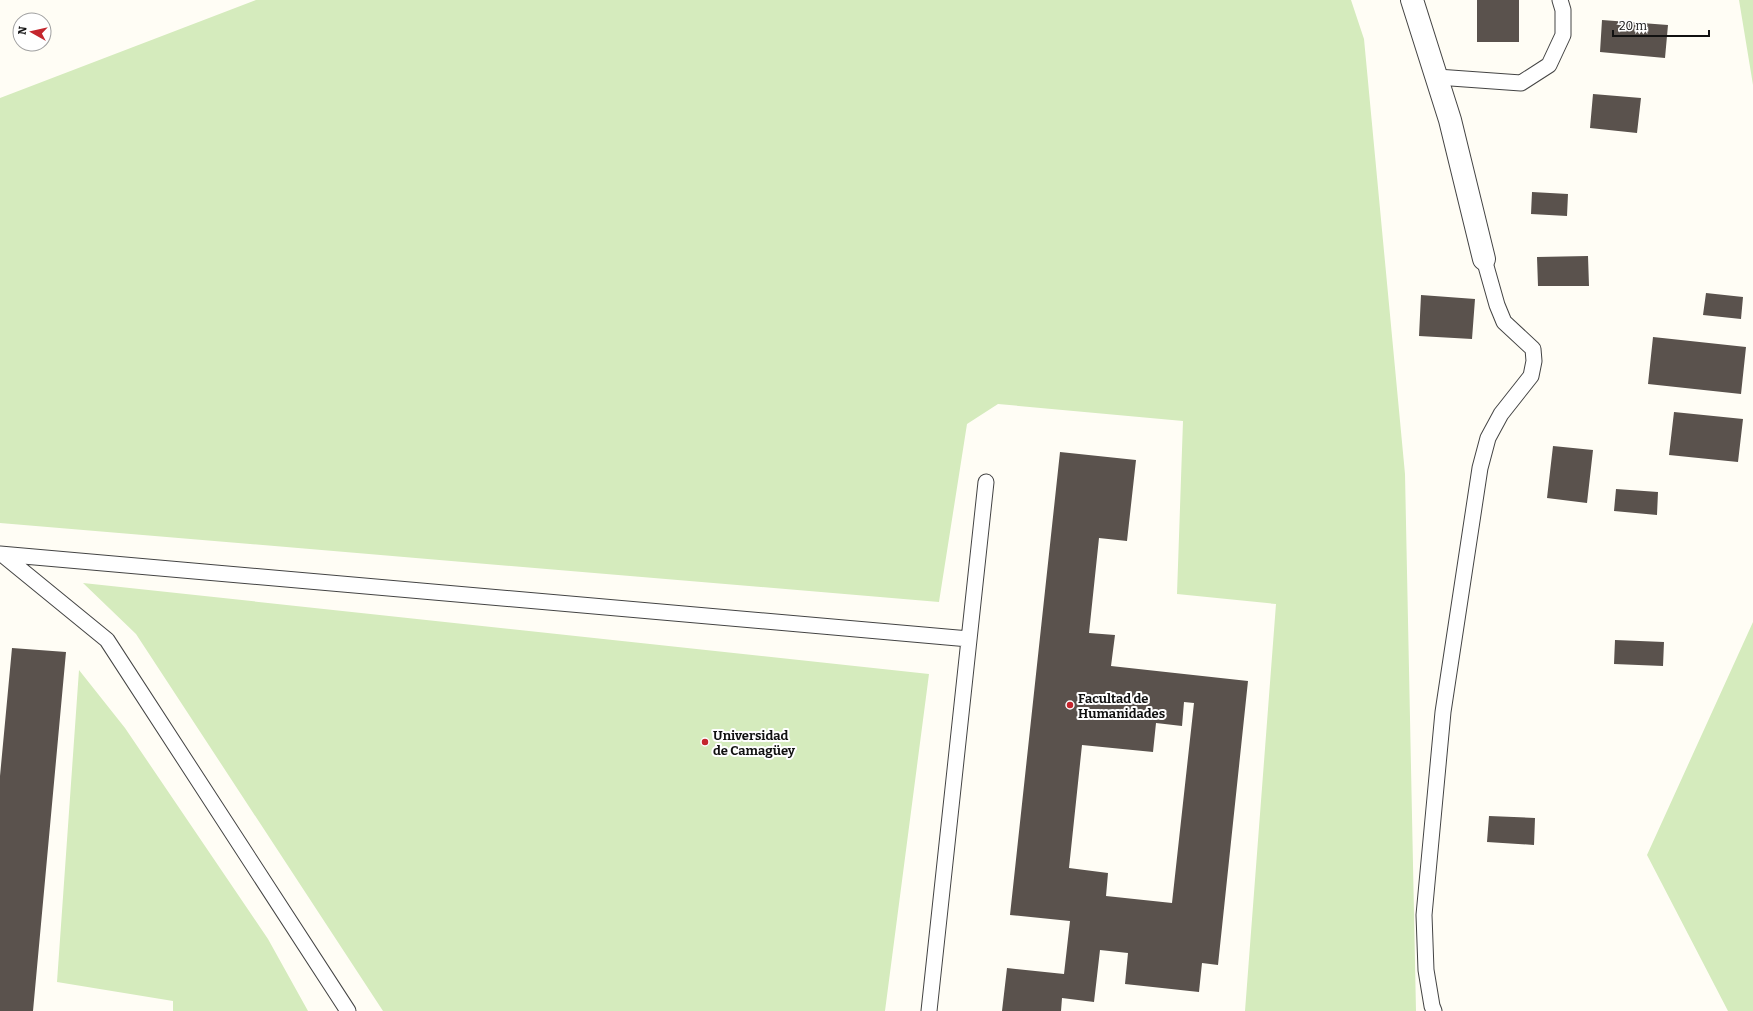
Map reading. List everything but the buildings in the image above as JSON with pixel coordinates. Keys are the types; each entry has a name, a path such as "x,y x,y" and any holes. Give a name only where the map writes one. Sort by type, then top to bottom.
{"street":[{"path":"1412,0 1450,120 1484,259"}],"lane":[{"path":"1437,77 1521,83 1549,65 1563,35 1563,10 1560,0"},
{"path":"1434,1011 1426,970 1424,915 1443,712 1480,468 1488,438 1501,414 1531,376 1534,361 1533,349 1504,322 1497,305 1484,259"},
{"path":"929,1011 986,482"},
{"path":"2,554 969,640"},
{"path":"2,554 107,640 348,1011"}],"green space":[{"path":"256,0 1351,0 1364,39 1405,474 1416,1011 1245,1011 1276,604 1177,594 1183,421 998,404 967,424 939,602 0,523 0,98"},
{"path":"1739,0 1753,0 1753,85"},
{"path":"83,583 929,674 885,1011 383,1011 136,634"},
{"path":"1753,622 1753,1011 1728,1011 1647,855"},
{"path":"79,670 125,728 268,939 308,1011 173,1011 173,1001 57,982"}],"place":[{"name":"Facultad de Humanidades","path":"1070,705"},
{"name":"Universidad de Camagüey","path":"705,742"}]}
